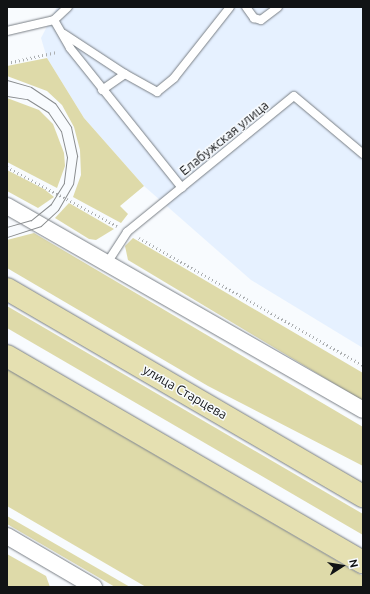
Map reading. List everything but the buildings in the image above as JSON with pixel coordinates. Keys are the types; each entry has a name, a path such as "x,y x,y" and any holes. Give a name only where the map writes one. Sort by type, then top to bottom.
{"main road":[{"name":"улица Старцева","path":"7,288 363,496"},
{"path":"7,356 363,562"}],"street":[{"path":"7,206 363,410"},
{"path":"7,536 85,585"}],"lane":[{"path":"7,31 54,20 68,7"},
{"path":"63,34 125,74 157,92 174,78 230,7"},
{"path":"246,7 254,18 262,20 278,7"},
{"path":"54,20 70,48 102,90 182,188"},
{"path":"102,90 125,74"},
{"name":"Елабужская улица","path":"107,263 127,232 294,96 363,154"}],"path":[{"path":"7,63 70,48"},
{"path":"7,166 127,232 363,366"}],"shaded area":[{"path":"57,7 363,7 363,348 251,280 144,186 84,118 47,58 41,38"},
{"path":"47,58 84,118 144,186 120,206 128,214 121,223 73,197 81,175 80,150 74,127 62,105 47,91 7,76 7,66"},
{"path":"7,98 39,110 53,124 64,153 65,166 57,188 7,162"},
{"path":"7,170 44,189 54,197 38,208 7,191"},
{"path":"69,203 114,229 96,240 89,239 55,218"},
{"path":"34,233 363,427 363,466 208,386 7,268 7,240"},
{"path":"133,238 363,373 363,401 128,260 125,246"},
{"path":"7,306 363,514 363,535 7,328"},
{"path":"7,369 363,576 363,587 146,587 7,506"},
{"path":"7,516 130,587 115,587 7,524"},
{"path":"7,554 46,576 50,587 7,587"}],"tram line":[{"path":"7,80 31,87 55,103 71,127 77,156 73,184 58,210 41,226 7,237"},
{"path":"7,96 27,99 48,112 61,131 67,157 64,183 51,204 31,220 7,227"}]}
